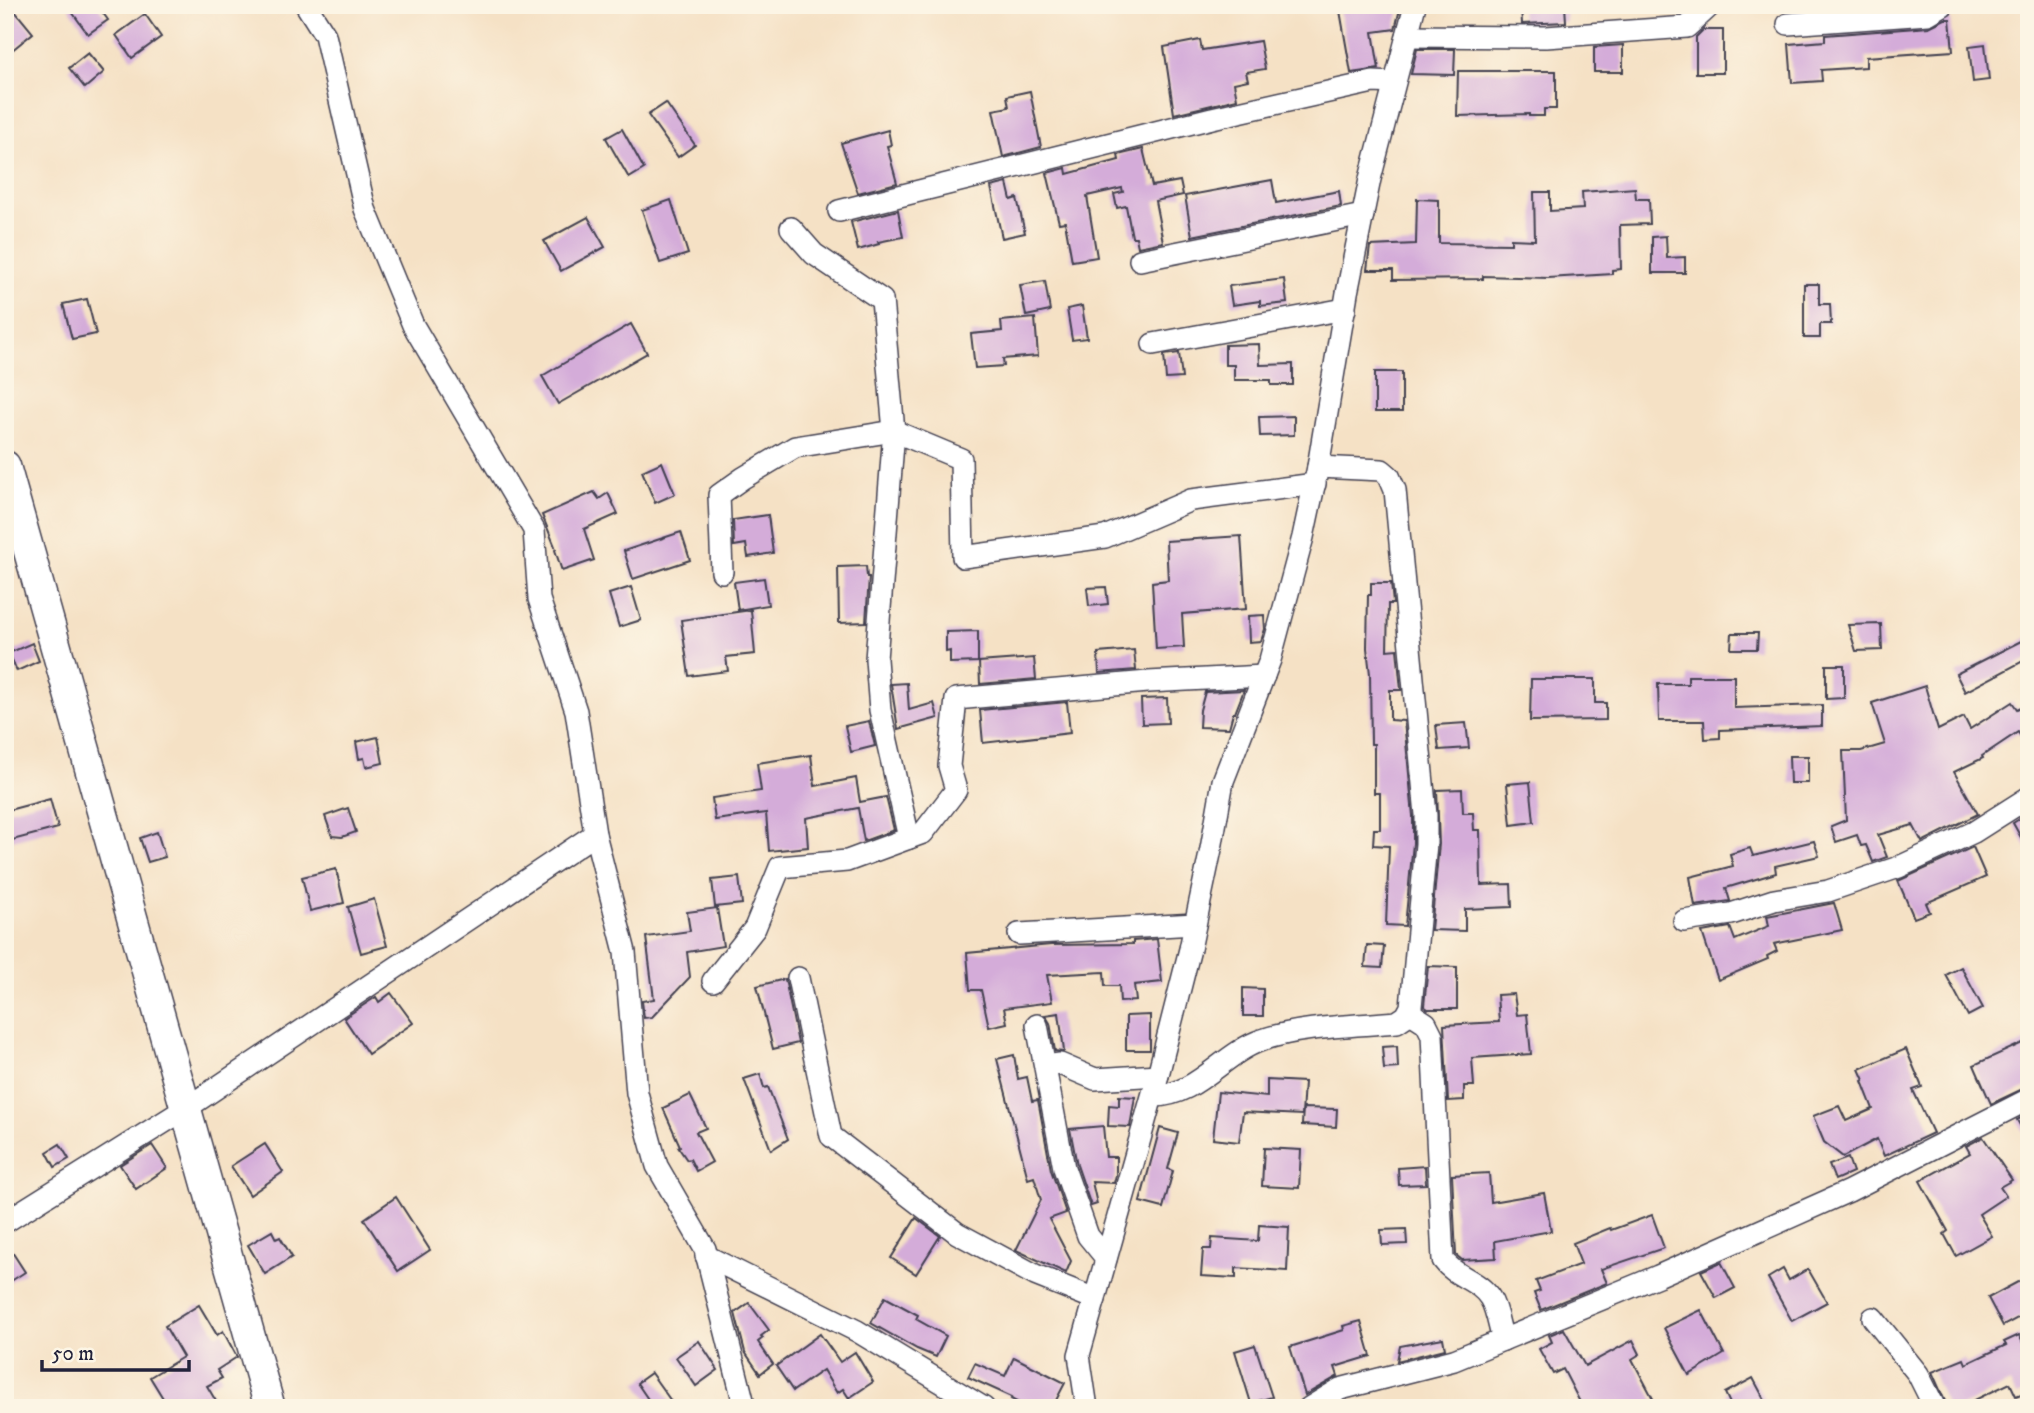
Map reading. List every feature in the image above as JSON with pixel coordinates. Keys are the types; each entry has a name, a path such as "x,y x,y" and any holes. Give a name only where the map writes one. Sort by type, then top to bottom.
{"main road":[{"path":"5,466 270,1408"}],"street":[{"path":"306,5 326,35 365,209 413,326 534,530 539,599 576,711 595,834 625,952 636,1093 657,1166 705,1249 745,1408"},
{"path":"1087,1408 1079,1355 1155,1086 1212,849 1223,781 1277,636 1316,475 1363,215 1415,5"},
{"path":"1407,36 1546,37 1686,27 1712,5"},
{"path":"1788,24 1928,14 1943,5"},
{"path":"839,211 1212,118 1373,82 1394,83"},
{"path":"1140,260 1363,215"},
{"path":"791,228 814,254 882,300 894,430 876,659 880,710 909,838"},
{"path":"1153,344 1345,309"},
{"path":"722,572 719,495 795,447 894,430 961,458 963,557 1105,537 1191,500 1316,475 1382,470 1389,475 1395,490 1426,815 1426,844 1409,1012 1398,1022 1292,1033 1260,1040 1185,1089 1170,1095 1155,1086 1095,1079 1059,1064 1046,1066"},
{"path":"713,982 755,928 780,867 847,861 923,833 956,790 949,766 956,699 1149,682 1264,676"},
{"path":"1684,920 1731,914 1774,901 1828,891 1899,867 1974,832 2029,797"},
{"path":"5,1222 185,1110 595,834"},
{"path":"1019,934 1195,924"},
{"path":"799,978 831,1136 957,1233 1035,1275 1095,1299"},
{"path":"1409,1012 1426,1023 1432,1035 1443,1260 1453,1271 1484,1290 1492,1300 1503,1340"},
{"path":"1037,1025 1065,1167 1088,1236 1106,1258"},
{"path":"1309,1408 1340,1389 1454,1360 1658,1276 1849,1191 2029,1099"},
{"path":"706,1256 857,1331 984,1408"},
{"path":"1873,1318 1918,1374 1935,1408"}],"building":[{"path":"5,5 10,5 33,33 5,56"},
{"path":"67,5 97,5 108,20 88,34"},
{"path":"1339,5 1401,5 1395,29 1373,32 1379,69 1351,73"},
{"path":"1521,5 1565,5 1566,22 1522,24"},
{"path":"145,14 161,37 132,58 116,35"},
{"path":"1950,19 1953,51 1866,57 1866,67 1821,70 1822,81 1792,83 1789,44 1825,41 1825,35 1929,27"},
{"path":"1703,30 1723,30 1723,73 1696,73 1696,37"},
{"path":"1200,40 1202,50 1260,41 1265,69 1246,72 1248,80 1234,83 1237,99 1174,114 1164,47"},
{"path":"1985,44 1989,80 1973,82 1969,46"},
{"path":"1623,45 1623,72 1594,72 1594,47"},
{"path":"1417,49 1455,49 1454,75 1411,74"},
{"path":"88,53 104,72 85,88 69,68"},
{"path":"1458,71 1556,71 1556,109 1544,109 1544,116 1457,116"},
{"path":"1030,91 1041,147 1003,157 993,110 1009,107 1007,96"},
{"path":"666,103 695,145 678,157 648,115"},
{"path":"622,129 644,169 629,178 606,138"},
{"path":"888,130 891,145 887,146 897,183 858,193 841,143"},
{"path":"1143,149 1152,186 1180,181 1183,195 1155,201 1163,242 1138,247 1136,237 1132,237 1126,206 1117,208 1114,194 1123,192 1122,188 1087,196 1097,257 1072,261 1065,222 1059,223 1047,173 1066,168 1067,174 1119,160 1118,155"},
{"path":"1272,180 1276,203 1339,191 1341,206 1192,236 1185,196"},
{"path":"1007,183 1011,200 1017,198 1025,233 1002,238 991,187"},
{"path":"1635,188 1636,199 1649,199 1650,224 1620,225 1621,269 1612,270 1612,274 1548,278 1483,276 1483,279 1393,280 1393,270 1367,270 1370,246 1416,244 1417,199 1439,200 1439,243 1511,244 1511,239 1535,240 1534,192 1550,192 1550,211 1583,209 1582,192"},
{"path":"671,200 688,254 660,263 642,210"},
{"path":"898,210 903,237 878,242 879,244 858,250 851,222"},
{"path":"588,217 605,247 561,271 544,241"},
{"path":"1666,236 1667,258 1685,257 1685,273 1652,273 1652,237"},
{"path":"1284,279 1287,303 1260,306 1260,301 1232,305 1229,286"},
{"path":"1045,281 1050,311 1026,316 1020,285"},
{"path":"1804,284 1819,284 1819,304 1830,304 1831,324 1820,324 1820,338 1804,338"},
{"path":"87,299 96,334 72,339 63,304"},
{"path":"1082,306 1087,338 1072,340 1067,309"},
{"path":"1035,318 1038,356 1003,359 1004,366 975,368 971,334 1002,331 1001,321"},
{"path":"631,324 647,353 558,404 542,376"},
{"path":"1259,344 1260,365 1293,364 1293,385 1271,385 1271,380 1234,380 1234,365 1225,365 1225,345"},
{"path":"1179,353 1182,378 1166,379 1164,355"},
{"path":"1375,372 1402,372 1402,412 1375,412"},
{"path":"1294,416 1294,435 1260,436 1259,417"},
{"path":"662,462 675,494 655,503 642,471"},
{"path":"594,492 599,499 608,493 618,514 584,529 594,560 562,571 542,515"},
{"path":"768,515 773,553 748,557 746,544 734,546 733,520"},
{"path":"681,532 690,560 633,579 624,551"},
{"path":"1241,536 1246,609 1182,614 1184,647 1156,649 1152,582 1168,580 1166,541"},
{"path":"866,566 869,577 866,622 839,623 838,567"},
{"path":"764,578 768,605 738,610 734,582"},
{"path":"1371,583 1391,583 1393,604 1388,604 1387,650 1397,649 1401,690 1390,690 1390,720 1404,721 1413,816 1405,926 1386,925 1389,846 1373,845 1374,829 1380,829 1380,793 1374,793 1374,744 1371,744 1367,648 1368,595 1371,595"},
{"path":"631,587 641,620 619,627 609,594"},
{"path":"1106,587 1108,604 1089,606 1087,588"},
{"path":"751,610 755,654 726,657 728,671 689,676 681,620"},
{"path":"1264,615 1265,629 1261,641 1249,642 1248,616"},
{"path":"1881,624 1882,650 1856,651 1848,625"},
{"path":"978,631 978,662 950,663 950,651 946,652 946,632"},
{"path":"1732,633 1758,633 1757,649 1731,649"},
{"path":"2029,637 2029,658 1965,692 1956,674"},
{"path":"32,643 39,661 17,671 9,653"},
{"path":"1134,650 1136,670 1099,673 1098,653"},
{"path":"1034,658 1036,679 980,684 979,662"},
{"path":"1826,665 1844,665 1844,698 1826,699"},
{"path":"1688,676 1734,676 1734,708 1822,705 1822,726 1720,730 1720,738 1705,739 1704,721 1659,721 1658,684 1688,684"},
{"path":"1531,679 1595,679 1595,703 1606,703 1606,720 1530,721"},
{"path":"907,683 909,710 934,703 938,718 898,729 891,684"},
{"path":"1925,686 1938,730 1964,717 1970,729 2012,702 2017,709 2029,703 2029,750 2018,732 1982,756 1983,758 1954,772 1978,814 1922,842 1913,825 1878,835 1887,857 1873,862 1866,845 1861,846 1857,835 1836,842 1831,826 1846,820 1843,751 1861,751 1885,744 1872,703"},
{"path":"1244,690 1229,728 1199,727 1205,692"},
{"path":"1167,698 1168,723 1142,724 1141,699"},
{"path":"1067,702 1070,733 983,743 980,710"},
{"path":"869,721 875,746 851,752 845,726"},
{"path":"1466,723 1469,748 1439,750 1436,725"},
{"path":"378,737 383,763 366,767 364,758 359,759 356,742"},
{"path":"811,755 815,786 856,778 860,802 886,797 894,830 864,841 858,808 806,818 808,847 769,851 766,813 715,820 712,798 761,791 757,763"},
{"path":"1789,756 1808,756 1808,783 1790,783"},
{"path":"1530,782 1534,822 1511,825 1507,784"},
{"path":"1462,789 1463,813 1473,813 1474,830 1480,830 1481,885 1511,884 1512,907 1465,909 1465,931 1431,930 1439,844 1437,790"},
{"path":"50,799 58,828 5,842 5,811"},
{"path":"348,808 356,832 342,837 332,836 325,816"},
{"path":"2029,813 2029,852 2013,823"},
{"path":"157,832 165,857 148,862 140,838"},
{"path":"1814,841 1819,856 1775,866 1776,873 1726,888 1730,901 1695,906 1690,877 1733,866 1730,854 1750,848 1753,856"},
{"path":"1973,847 1986,877 1926,903 1930,912 1914,918 1898,881"},
{"path":"336,869 344,903 310,911 302,877"},
{"path":"739,877 742,904 715,907 712,880"},
{"path":"374,899 387,946 361,953 348,907"},
{"path":"1834,903 1842,930 1774,944 1777,951 1767,956 1768,959 1718,980 1702,932 1730,927 1735,940 1769,926 1767,916"},
{"path":"717,908 723,946 687,952 690,977 652,1017 644,1018 642,1001 654,999 646,937 690,931 687,912"},
{"path":"1157,939 1162,982 1134,985 1136,1001 1120,1002 1119,986 1105,986 1104,972 1047,975 1052,1002 1004,1008 1007,1023 989,1027 981,990 970,990 967,953 1051,945 1133,944 1133,941"},
{"path":"1367,945 1384,946 1382,968 1365,967"},
{"path":"1428,966 1457,967 1457,1009 1428,1009 1424,1006"},
{"path":"1961,967 1983,1008 1968,1016 1946,975"},
{"path":"785,979 798,1043 773,1049 757,986"},
{"path":"1243,988 1263,989 1263,1016 1243,1016"},
{"path":"391,993 413,1023 368,1054 344,1018 376,997 379,1002"},
{"path":"1514,994 1517,1015 1527,1014 1531,1054 1472,1058 1474,1086 1464,1086 1464,1100 1448,1101 1444,1025 1499,1022 1497,995"},
{"path":"1059,1013 1063,1052 1055,1051 1050,1023 1045,1015"},
{"path":"1150,1015 1150,1050 1126,1050 1126,1016"},
{"path":"2029,1040 2029,1086 1991,1104 1974,1065"},
{"path":"1397,1046 1398,1068 1384,1069 1382,1047"},
{"path":"1906,1049 1922,1087 1913,1090 1933,1133 1884,1156 1877,1139 1843,1157 1824,1142 1813,1116 1839,1106 1846,1121 1873,1109 1859,1069"},
{"path":"1014,1055 1018,1079 1027,1077 1032,1101 1038,1100 1051,1170 1066,1213 1049,1219 1071,1261 1066,1273 1016,1250 1041,1200 1034,1177 1028,1179 997,1059"},
{"path":"760,1074 764,1088 768,1087 788,1139 771,1150 744,1079"},
{"path":"1267,1080 1304,1082 1302,1115 1243,1112 1239,1142 1213,1139 1218,1092 1267,1097"},
{"path":"690,1095 706,1128 696,1132 712,1162 696,1171 690,1159 687,1160 678,1147 680,1146 663,1108"},
{"path":"1119,1096 1135,1097 1130,1127 1108,1126 1109,1105 1119,1106"},
{"path":"1303,1108 1337,1109 1336,1127 1302,1125"},
{"path":"2029,1114 2029,1141 2017,1120"},
{"path":"1103,1126 1106,1157 1116,1157 1116,1175 1114,1183 1092,1182 1097,1204 1091,1206 1077,1165 1070,1129"},
{"path":"1160,1128 1178,1133 1168,1169 1173,1171 1163,1208 1140,1202"},
{"path":"1983,1137 2012,1180 2000,1187 2006,1196 1979,1214 1992,1236 1956,1256 1944,1234 1948,1231 1920,1181 1970,1153 1966,1146"},
{"path":"60,1144 69,1159 55,1167 47,1152"},
{"path":"265,1144 283,1172 250,1195 231,1166"},
{"path":"152,1145 167,1168 136,1189 120,1165"},
{"path":"1264,1148 1301,1150 1299,1188 1262,1186"},
{"path":"1848,1158 1853,1172 1835,1180 1829,1165"},
{"path":"1425,1166 1426,1184 1399,1185 1398,1168"},
{"path":"1489,1173 1491,1202 1544,1193 1551,1231 1495,1241 1496,1258 1462,1260 1456,1255 1452,1175"},
{"path":"396,1197 430,1250 398,1271 364,1219"},
{"path":"1652,1215 1664,1248 1601,1269 1607,1283 1541,1310 1534,1293 1540,1291 1536,1281 1581,1264 1573,1243"},
{"path":"916,1218 940,1236 916,1274 891,1258"},
{"path":"1259,1225 1289,1227 1287,1271 1236,1268 1236,1278 1201,1276 1203,1249 1211,1249 1212,1238 1258,1241"},
{"path":"1406,1229 1407,1244 1382,1245 1381,1230"},
{"path":"272,1231 276,1239 280,1237 292,1257 265,1274 248,1245"},
{"path":"5,1241 25,1272 5,1285"},
{"path":"1721,1262 1735,1288 1716,1298 1701,1271"},
{"path":"1783,1269 1789,1280 1808,1269 1827,1302 1792,1321 1768,1278"},
{"path":"2029,1276 2029,1312 2003,1326 1988,1298"},
{"path":"885,1297 918,1315 916,1319 946,1336 936,1357 871,1323"},
{"path":"749,1303 769,1330 758,1342 773,1364 760,1374 745,1352 735,1313"},
{"path":"199,1305 217,1335 223,1331 237,1357 217,1370 222,1378 207,1386 220,1408 169,1408 150,1377 183,1357 165,1326"},
{"path":"1701,1310 1724,1354 1689,1375 1664,1328"},
{"path":"1361,1321 1371,1356 1335,1367 1338,1376 1305,1395 1290,1347 1344,1330 1343,1326"},
{"path":"1564,1329 1585,1366 1633,1340 1640,1354 1632,1359 1658,1408 1583,1408 1563,1369 1553,1374 1539,1349 1552,1342 1549,1335"},
{"path":"820,1334 840,1362 855,1352 873,1382 849,1398 843,1389 837,1393 823,1370 793,1391 776,1366"},
{"path":"2019,1335 2029,1355 2029,1391 2016,1396 2010,1383 1958,1408 1948,1408 1932,1372 1964,1359 1966,1364 2006,1345 2004,1342"},
{"path":"1443,1338 1445,1349 1397,1361 1400,1346"},
{"path":"699,1341 718,1370 696,1386 676,1357"},
{"path":"1255,1345 1272,1397 1251,1403 1235,1351"},
{"path":"1014,1357 1065,1383 1052,1408 1028,1408 1011,1399 1012,1397 968,1377 975,1363 1005,1376"},
{"path":"651,1373 671,1401 661,1408 654,1408 637,1383"},
{"path":"1753,1378 1769,1408 1732,1408 1725,1393"}]}
